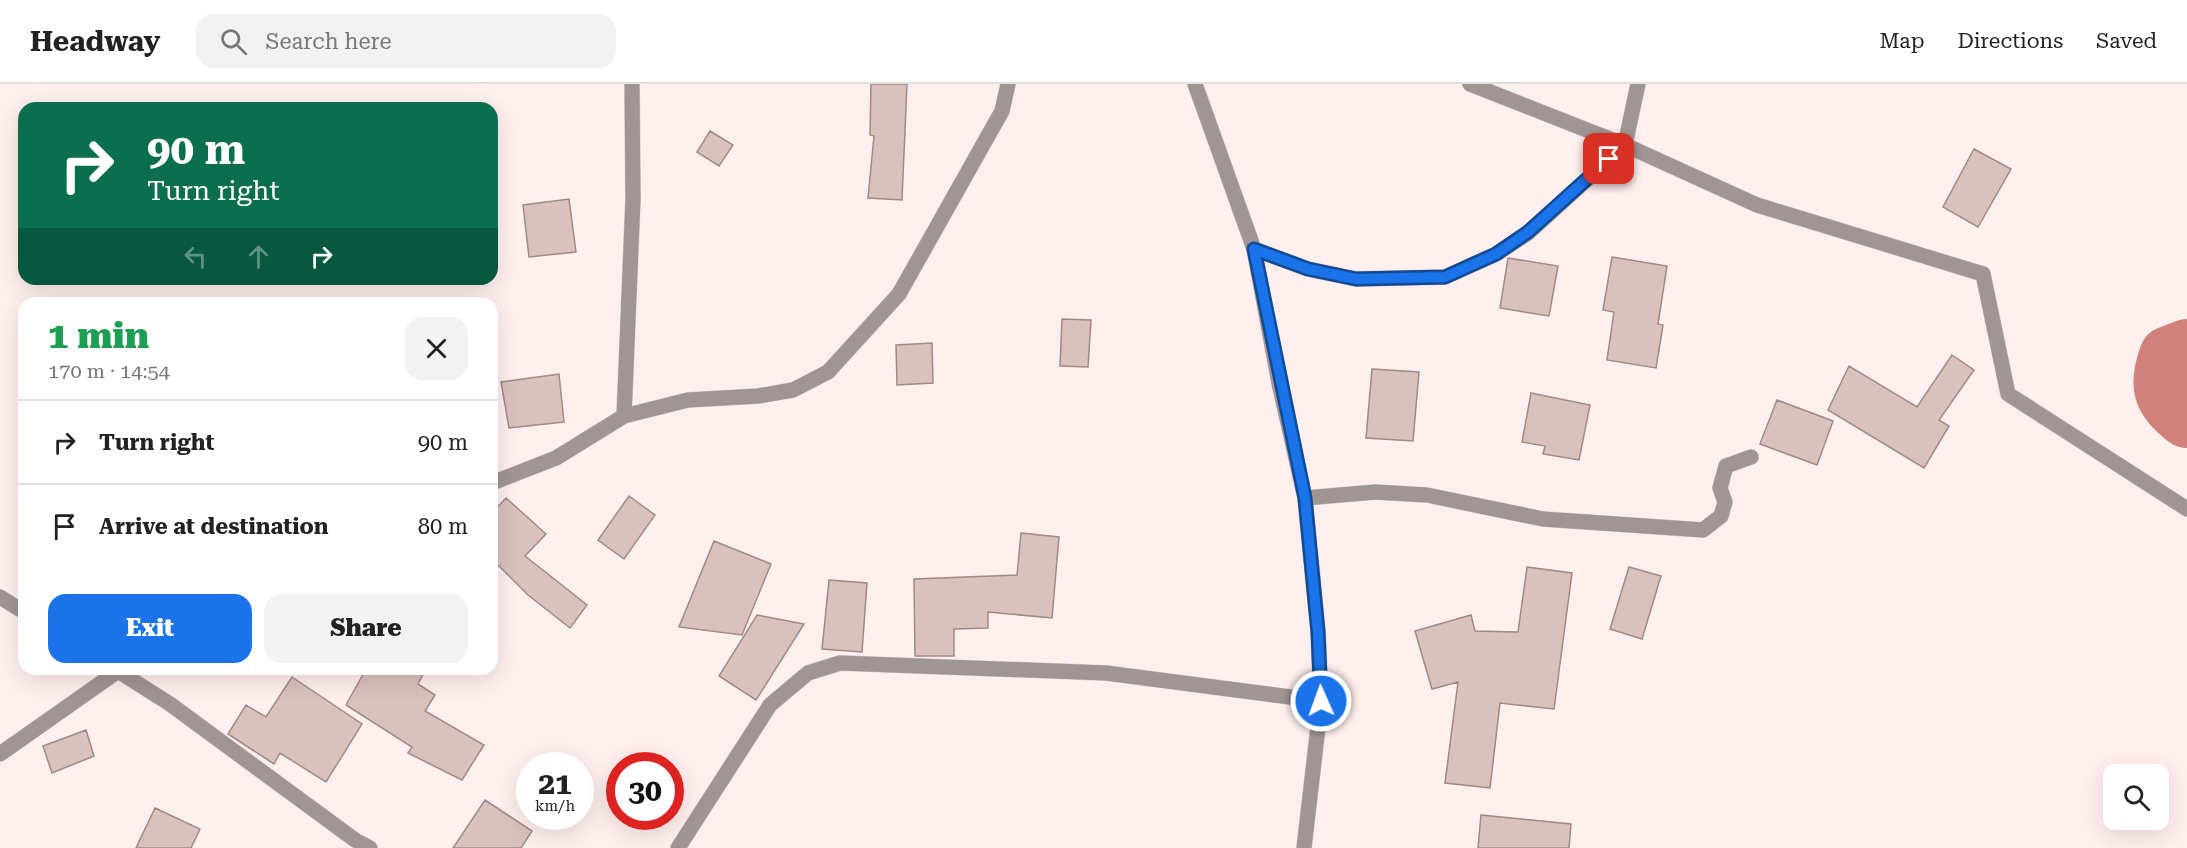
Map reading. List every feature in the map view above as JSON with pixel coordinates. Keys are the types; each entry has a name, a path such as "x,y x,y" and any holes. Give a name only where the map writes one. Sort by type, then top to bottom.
{"street":[{"path":"624,416 633,200 632,84"},
{"path":"498,481 556,458 624,416 688,400 758,396 793,390 828,372 899,294 1002,111 1008,84"},
{"path":"1195,84 1254,249 1305,498 1318,632 1321,701 1304,848"},
{"path":"1470,84 1625,144 1757,205 1983,274 2008,394 2187,509"},
{"path":"1254,249 1308,269 1356,279 1445,277 1496,254 1528,232 1625,144 1638,84"},
{"path":"1305,498 1375,492 1427,495 1543,519 1703,530 1721,516 1725,502 1720,488 1726,466 1751,457"},
{"path":"0,597 18,608"},
{"path":"678,848 770,705 808,673 840,663 1106,673 1321,701"},
{"path":"0,754 111,675"},
{"path":"126,675 170,704 355,840 370,848"}],"building":[{"path":"871,84 907,84 902,200 868,198 874,136 870,135"},
{"path":"710,131 733,145 719,166 697,152"},
{"path":"1974,149 2011,169 1978,227 1943,207"},
{"path":"569,199 576,252 529,257 523,205"},
{"path":"1612,257 1667,266 1658,324 1663,325 1656,368 1607,360 1614,312 1603,310"},
{"path":"1508,258 1558,266 1549,316 1500,308"},
{"path":"1062,319 1091,320 1088,367 1060,366"},
{"path":"932,343 933,383 897,385 896,345"},
{"path":"1952,355 1974,370 1939,420 1949,426 1924,468 1828,410 1849,366 1917,407"},
{"path":"1372,369 1419,372 1413,441 1366,438"},
{"path":"559,374 564,422 509,428 501,382"},
{"path":"1531,393 1590,405 1579,460 1543,454 1545,446 1522,442"},
{"path":"1777,400 1833,421 1817,465 1760,444"},
{"path":"629,496 655,515 624,559 598,540"},
{"path":"506,498 546,534 525,556 587,605 570,628 528,595 498,565 498,507"},
{"path":"1021,533 1059,537 1052,618 988,612 988,628 954,629 954,656 915,656 914,579 1017,575"},
{"path":"714,541 771,564 742,635 679,627"},
{"path":"1527,567 1572,573 1554,709 1500,703 1490,788 1445,783 1458,682 1432,689 1415,631 1471,615 1475,631 1518,632"},
{"path":"1629,567 1661,576 1642,639 1610,629"},
{"path":"829,580 867,583 862,652 822,649"},
{"path":"757,615 804,624 756,700 719,676"},
{"path":"363,675 423,675 418,684 435,695 425,711 484,745 462,780 408,753 412,747 346,705"},
{"path":"292,677 362,724 326,782 280,753 274,764 228,734 246,705 266,717"},
{"path":"86,730 94,756 52,773 43,746"},
{"path":"485,800 516,820 516,830 532,831 521,848 453,848"},
{"path":"155,808 200,829 191,848 136,848"},
{"path":"1481,815 1571,824 1569,848 1478,848"}],"waterway":[{"path":"2187,349 2169,356 2163,384 2167,398 2187,418"}],"route":[{"path":"1321,701 1318,632 1305,498 1254,249 1308,269 1356,279 1445,277 1496,254 1528,232 1609,159"}]}
